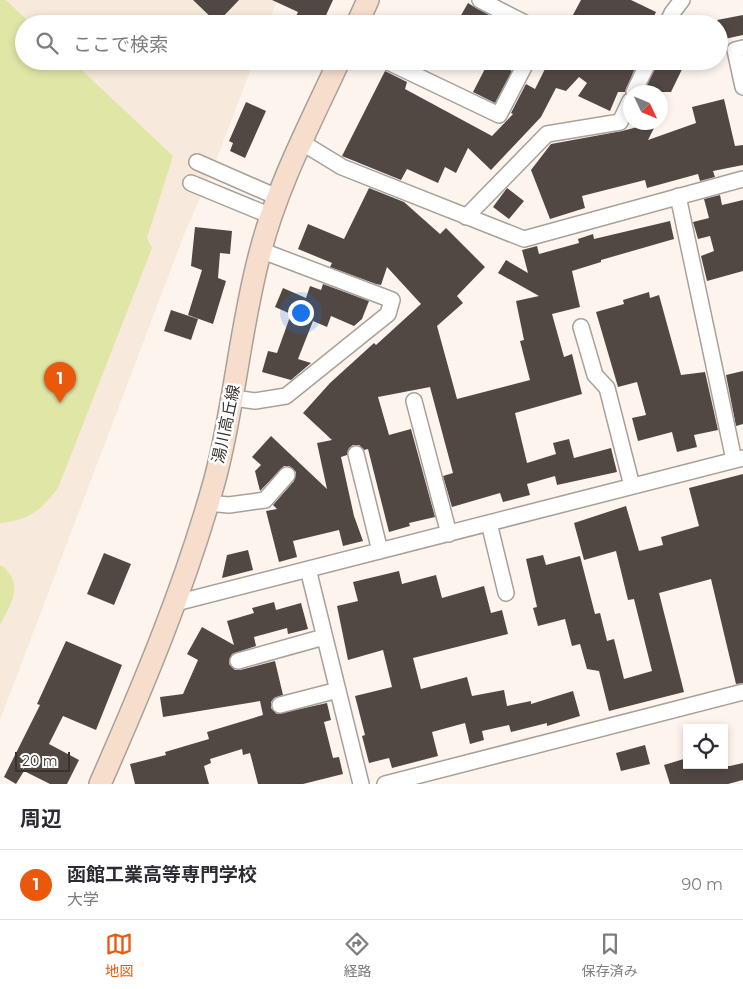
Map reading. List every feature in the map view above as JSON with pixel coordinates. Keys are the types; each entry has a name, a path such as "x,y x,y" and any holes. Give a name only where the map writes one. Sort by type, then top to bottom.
{"street":[{"path":"361,15 368,0"},
{"path":"480,0 509,15"},
{"path":"671,15 682,0"},
{"path":"743,48 736,50 743,87"},
{"name":"湯川高丘線","path":"100,784 176,603 207,503 233,398 249,295 260,250 274,206 335,70"},
{"path":"405,70 499,115 522,70"},
{"path":"637,85 645,70"},
{"path":"466,217 547,134 620,122 623,115"},
{"path":"301,142 342,167 524,239 743,179"},
{"path":"197,162 274,206"},
{"path":"191,183 274,206"},
{"path":"176,603 739,459 678,196"},
{"path":"233,398 255,401 286,396 388,314 392,300 260,250"},
{"path":"581,327 595,375 607,388 632,486"},
{"path":"414,401 449,534"},
{"path":"356,454 380,551"},
{"path":"207,503 229,505 266,500 287,475"},
{"path":"489,523 506,594"},
{"path":"308,569 361,784"},
{"path":"238,661 324,637"},
{"path":"280,704 338,690"},
{"path":"385,784 743,692"}],"shaded area":[{"path":"0,0 277,0 271,15 15,15 15,70 251,70 217,158 184,235 0,720"}],"green space":[{"path":"0,0 6,0 22,15 15,15 15,70 82,70 173,156 147,238 152,248 58,488 46,503 34,513 19,520 0,523"},
{"path":"0,565 4,567 13,579 14,592 10,606 0,625"}],"building":[{"path":"193,0 239,0 225,15 209,15"},
{"path":"272,0 333,0 326,15 296,15 298,12"},
{"path":"581,0 631,0 656,12 654,15 573,15"},
{"path":"468,3 489,15 461,15"},
{"path":"743,15 743,35 728,38 728,18"},
{"path":"484,70 512,71 495,103 473,92"},
{"path":"544,70 634,70 628,85 623,85 623,92 618,92 610,111 578,96 587,83 579,77 566,91 556,88 541,117 491,170 468,148 456,173 445,167 438,183 407,169 401,180 342,156 385,71 407,82 405,89 492,136 513,114 511,113 526,84 535,89"},
{"path":"654,70 682,70 671,92 668,92 668,85 647,85"},
{"path":"724,99 735,146 743,145 743,165 713,171 715,177 700,181 698,174 647,188 645,180 582,196 585,208 550,219 531,170 551,144 626,130 653,130 648,140 696,123 692,107"},
{"path":"246,102 266,111 245,158 230,151 233,143 229,141"},
{"path":"369,188 404,202 440,234 446,228 485,267 457,296 463,303 437,326 457,399 530,380 520,341 524,340 516,301 539,296 498,273 506,260 528,273 522,250 537,246 539,254 579,243 578,239 593,234 594,239 670,221 674,239 601,260 601,262 572,271 580,307 552,314 564,357 572,354 582,394 515,413 527,463 556,454 553,443 569,439 574,458 611,448 617,472 557,485 555,476 527,484 530,495 503,502 500,493 452,507 443,476 453,473 430,387 378,397 389,435 411,429 435,517 409,523 410,526 389,532 368,449 364,450 359,445 353,445 349,448 347,455 341,457 354,516 363,541 343,546 339,530 293,541 297,557 279,562 266,511 277,509 273,505 294,481 296,472 289,466 284,466 260,491 255,471 261,465 252,457 271,436 327,489 317,443 332,440 303,413 330,383 421,304 387,267 381,285 376,284 330,267 332,263 298,249 308,224 344,239"},
{"path":"507,188 524,201 509,219 493,207"},
{"path":"720,195 722,205 743,200 743,271 707,281 701,256 714,251 710,236 698,239 693,222 709,218 704,199"},
{"path":"195,227 232,231 230,254 220,253 218,278 226,281 213,324 188,315 202,270 191,266"},
{"path":"323,284 369,301 362,319 354,326 331,316 327,327 313,321 298,359 311,363 291,380 262,372 268,351 277,353 291,314 275,307 283,288 306,298 310,286 321,290"},
{"path":"649,292 650,298 659,295 681,375 705,372 718,430 694,435 697,447 677,452 672,432 638,441 632,418 646,415 637,382 618,387 596,312 624,304 623,300"},
{"path":"171,310 198,319 191,340 164,331"},
{"path":"743,371 743,424 736,426 726,375"},
{"path":"743,474 743,683 736,684 711,579 659,593 684,692 609,711 599,671 587,669 580,644 572,646 565,619 538,626 533,608 537,607 526,559 543,555 546,565 580,556 595,614 600,613 607,641 614,639 624,679 652,671 634,599 628,600 616,551 584,560 574,523 626,506 639,551 663,545 661,537 699,526 689,488"},
{"path":"248,550 253,570 222,578 227,555"},
{"path":"104,553 131,564 114,605 87,594"},
{"path":"399,571 402,584 436,575 442,598 484,586 491,613 502,610 508,634 413,658 421,689 467,677 472,696 504,690 507,706 531,701 531,704 573,691 580,716 547,726 547,723 511,732 509,725 482,731 484,740 470,744 465,723 432,732 438,756 392,768 389,758 369,763 362,736 365,735 355,696 392,687 383,650 348,660 337,606 358,601 353,582"},
{"path":"274,602 276,610 301,603 308,629 288,634 287,628 254,637 256,646 232,654 229,664 235,670 240,670 275,661 283,695 274,698 271,702 271,708 277,714 327,703 331,720 324,722 333,758 339,757 343,774 303,784 258,784 250,753 243,755 242,749 210,759 211,763 204,766 209,784 135,784 130,764 166,755 165,752 209,739 207,732 263,715 260,701 163,717 160,697 183,694 198,660 187,654 202,627 234,645 227,621 254,613 252,608"},
{"path":"66,641 122,665 96,730 63,716 49,744 79,760 67,784 50,784 24,771 16,784 4,777 40,705 37,704"},
{"path":"645,745 650,764 621,771 616,753"},
{"path":"683,759 683,769 728,769 728,766 743,763 743,780 728,784 670,784 664,765"}],"place":[{"name":"函館工業高等専門学校","path":"60,403"}]}
